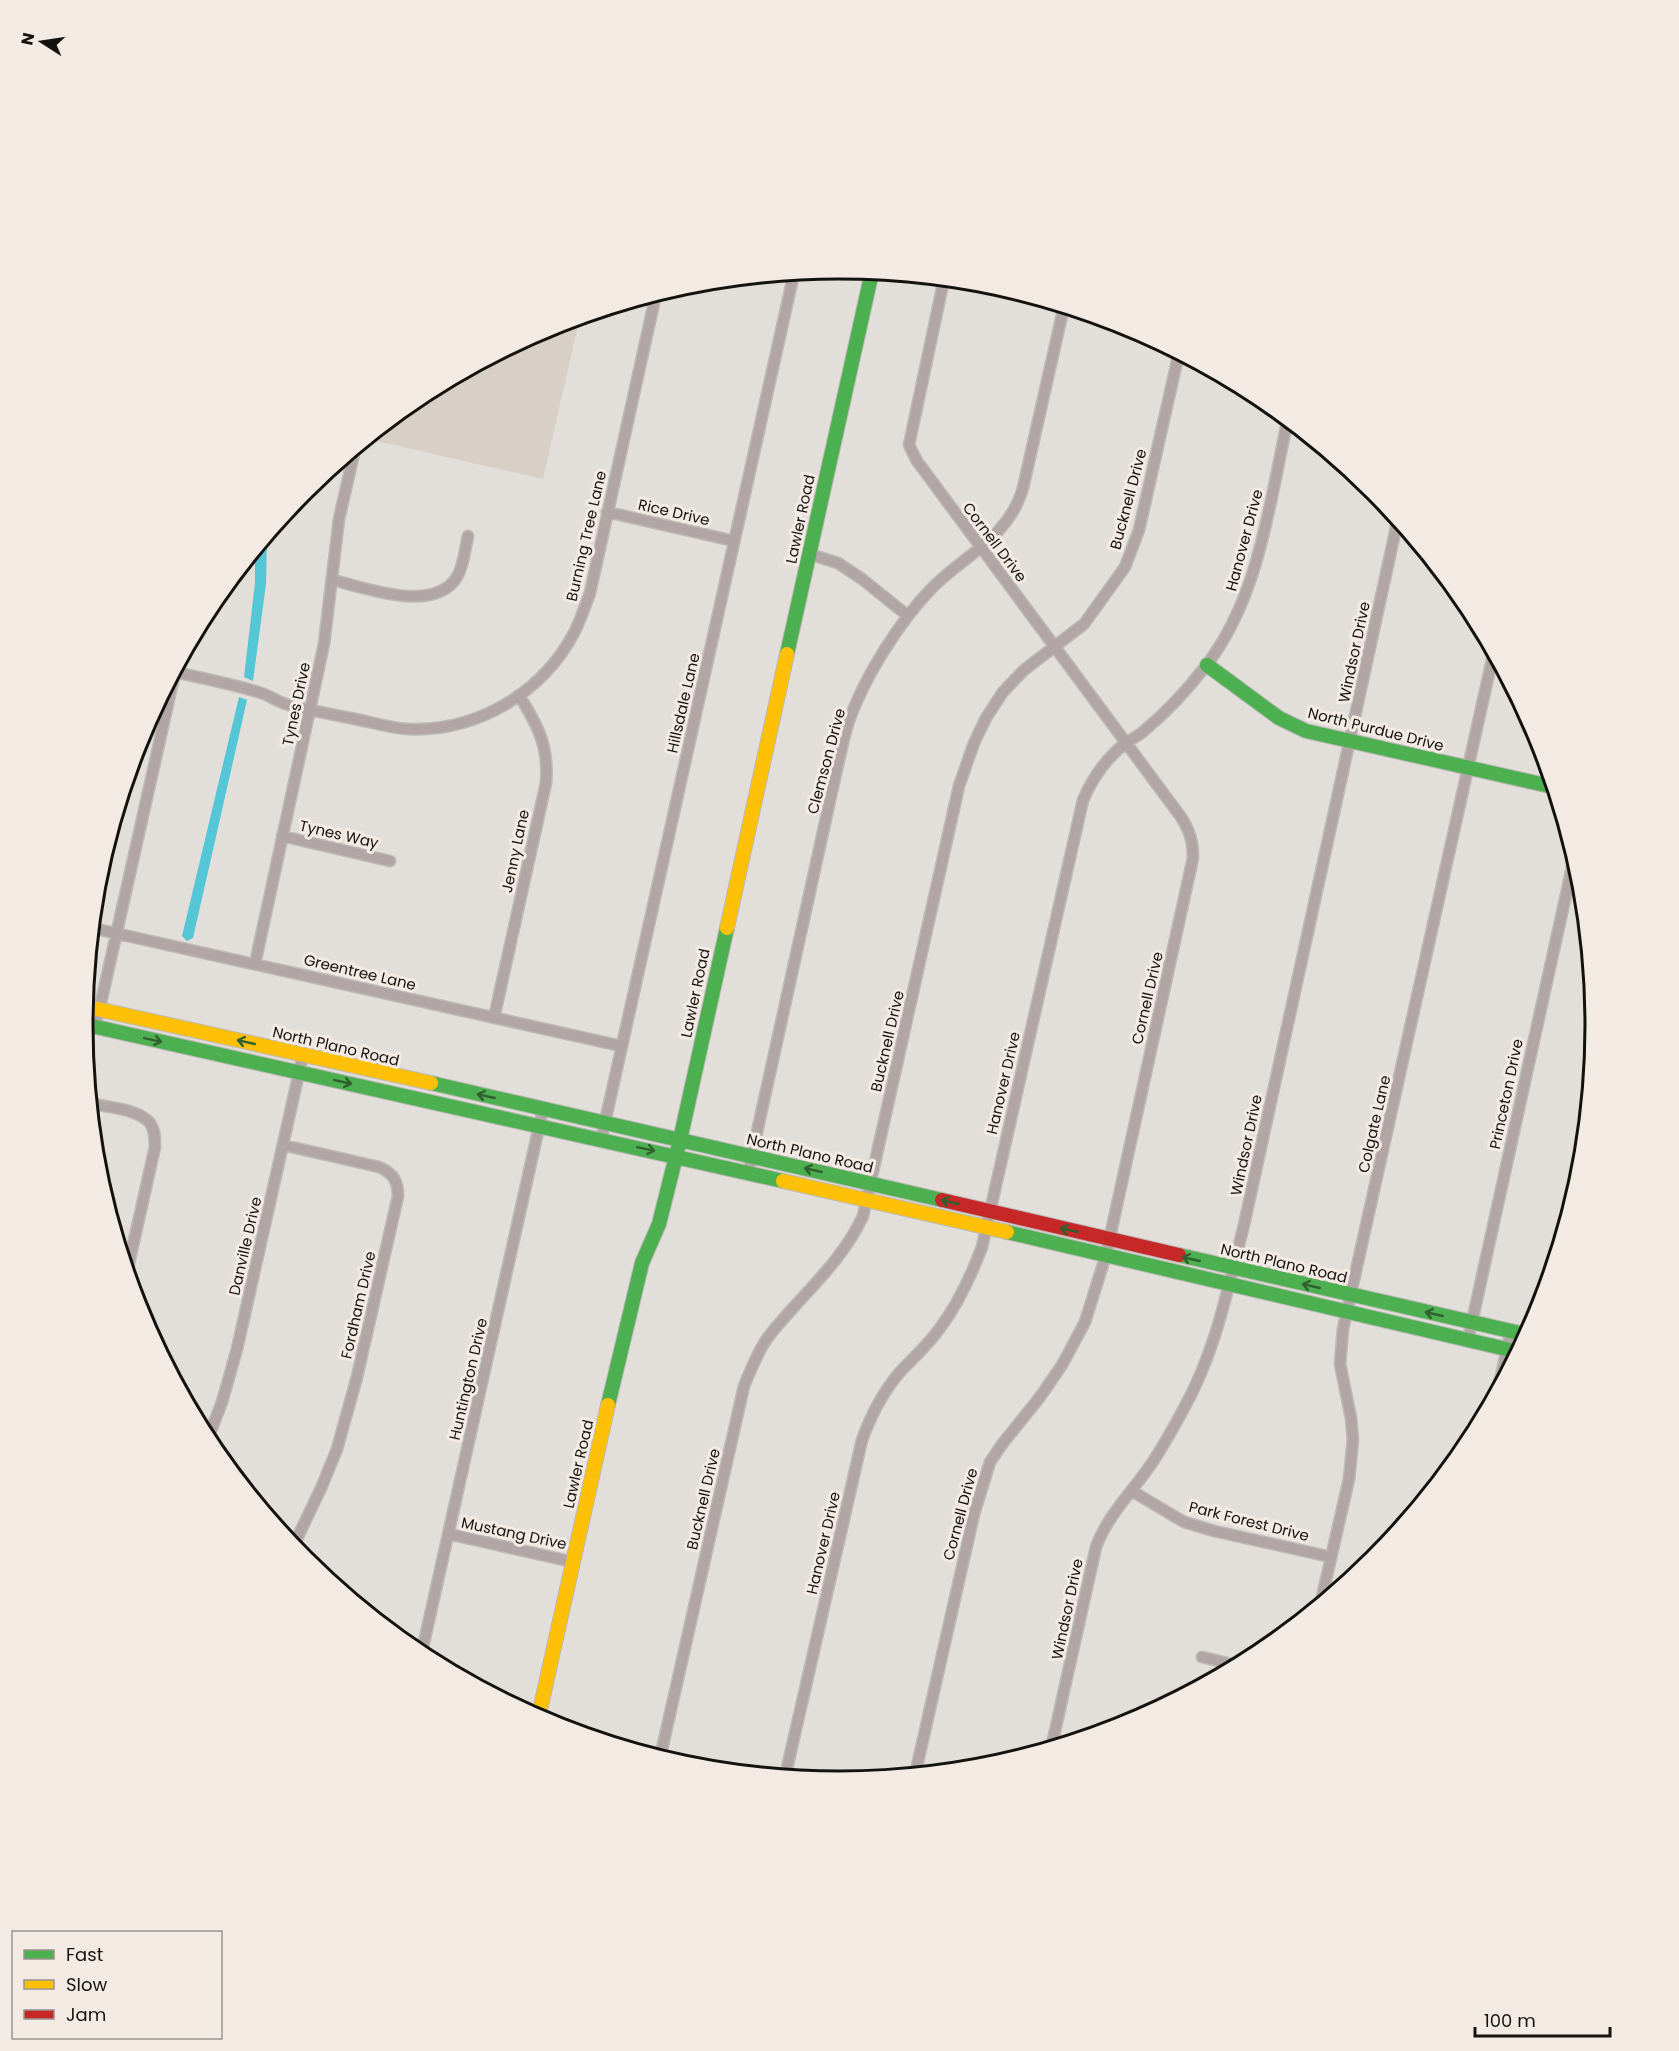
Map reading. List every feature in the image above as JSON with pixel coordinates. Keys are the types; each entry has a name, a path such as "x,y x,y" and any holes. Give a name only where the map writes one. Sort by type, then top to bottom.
{"main road":[{"name":"Lawler Road","path":"540,1709 621,1346 642,1263 659,1224 680,1140 871,280"},
{"name":"North Purdue Drive","path":"1207,665 1279,718 1306,731 1545,784"},
{"name":"North Plano Road","path":"94,1008 604,1122 1519,1333"},
{"path":"93,1027 540,1127 676,1155 1511,1351"}],"street":[{"name":"Hillsdale Lane","path":"601,1140 792,281"},
{"name":"Cornell Drive","path":"917,1768 974,1514 990,1462 1062,1365 1085,1322 1106,1255 1193,858 1193,843 1188,828 916,461 909,445 943,286"},
{"name":"Burning Tree Lane","path":"182,673 257,691 282,702 311,710 406,729 462,724 476,719 536,683 575,631 590,593 655,302"},
{"name":"Clemson Drive","path":"748,1173 849,723 875,665 908,616 932,589 1000,531 1021,498 1062,314"},
{"name":"Bucknell Drive","path":"662,1751 744,1386 767,1338 832,1266 852,1239 862,1216 959,786 974,743 1003,692 1024,670 1084,624 1125,567 1138,530 1177,360"},
{"name":"Hanover Drive","path":"787,1770 862,1440 882,1395 898,1374 939,1330 969,1283 982,1247 1083,800 1092,780 1104,764 1125,743 1143,732 1175,704 1207,665 1226,636 1251,581 1261,547 1286,428"},
{"name":"Tynes Drive","path":"255,964 324,644 339,519 352,460"},
{"name":"Rice Drive","path":"607,512 734,541"},
{"name":"Windsor Drive","path":"1053,1741 1101,1531 1155,1460 1186,1406 1209,1355 1222,1314 1246,1214 1396,528"},
{"path":"333,580 404,596 419,597 432,594 457,578 468,536"},
{"path":"809,554 838,563 908,616"},
{"name":"Colgate Lane","path":"1322,1595 1352,1459 1351,1418 1340,1364 1347,1311 1491,662"},
{"name":"Jenny Lane","path":"494,1017 546,783 548,764 538,725 519,695"},
{"path":"93,1019 99,1009 169,697"},
{"name":"Tynes Way","path":"282,836 390,861"},
{"name":"Princeton Drive","path":"1468,1340 1571,874"},
{"name":"Greentree Lane","path":"99,929 621,1046"},
{"name":"Danville Drive","path":"212,1429 237,1349 303,1055"},
{"path":"98,1105 138,1114 150,1124 154,1134 155,1147 130,1257"},
{"name":"Huntington Drive","path":"424,1645 543,1109"},
{"name":"Fordham Drive","path":"283,1145 379,1167 394,1178 398,1185 399,1196 357,1377 337,1449 297,1538"},
{"path":"1511,1331 1513,1348"},
{"name":"Park Forest Drive","path":"1132,1491 1184,1522 1214,1531 1331,1557"},
{"name":"Mustang Drive","path":"449,1534 573,1562"},
{"path":"1202,1657 1227,1663"}],"shaded area":[{"path":"578,327 543,479 376,441 466,379 509,356"}],"water":[{"path":"267,547 266,584 253,681 244,677 255,583 255,561"},
{"path":"239,697 247,700 193,938 187,941 182,936"}],"traffic: fast":[{"path":"787,654 870,280"},
{"path":"1207,665 1279,718 1306,731 1546,785"},
{"path":"608,1405 642,1263 659,1224 680,1140 727,928"},
{"path":"93,1026 783,1181"},
{"path":"431,1083 942,1200"},
{"path":"1007,1232 1512,1350"},
{"path":"1179,1255 1519,1333"}],"traffic: slow":[{"path":"727,928 787,654"},
{"path":"94,1008 431,1083"},
{"path":"783,1181 1007,1232"},
{"path":"540,1709 608,1405"}],"traffic: jam":[{"path":"942,1200 1179,1255"}]}
